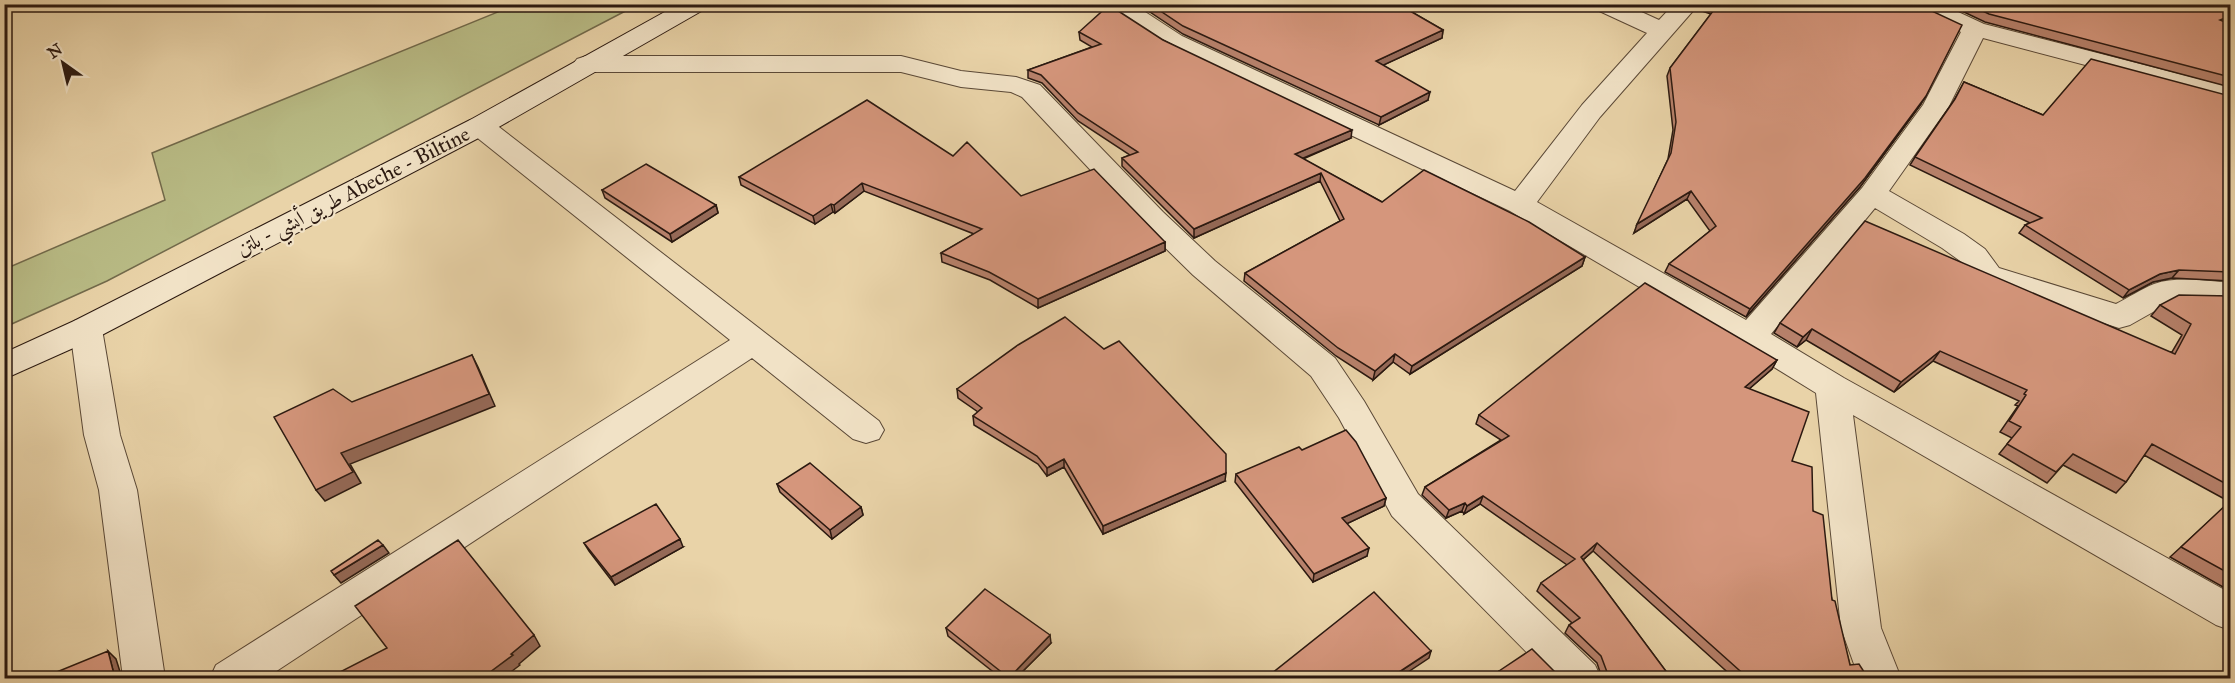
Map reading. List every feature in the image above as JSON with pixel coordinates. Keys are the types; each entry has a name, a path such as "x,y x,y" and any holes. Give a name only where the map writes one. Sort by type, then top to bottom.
{"street":[{"name":"طريق أبشي - بلتن Abeche - Biltine","path":"4,368 86,329 480,126 586,64 697,4"},
{"path":"1116,4 1173,40 1521,205 1832,387 2230,613"},
{"path":"1603,4 1662,31"},
{"path":"1521,205 1591,111 1686,4"},
{"path":"1920,4 1975,29 2230,95"},
{"path":"1750,337 1872,194 1936,106 1975,29"},
{"path":"586,64 901,64 961,79 1016,85 1031,91 1153,219 1204,267 1323,368 1352,410 1405,505 1580,678"},
{"path":"480,126 866,430"},
{"path":"1872,194 1953,241 1974,256 1988,275 2119,317 2163,292 2196,291 2230,294"},
{"path":"86,329 102,435 118,490 144,678"},
{"path":"231,678 754,341"},
{"path":"1832,387 1861,628 1880,678"}],"green space":[{"path":"515,5 637,5 107,281 5,327 5,269 165,200 152,153"}],"building":[{"path":"1150,4 1398,4 1443,30 1376,61 1430,92 1381,117 1183,26"},
{"path":"1708,4 1917,4 1962,25 1926,96 1865,178 1750,309 1669,264 1716,226 1691,191 1637,224 1671,153 1676,122 1670,68 1716,7"},
{"path":"1968,4 2230,4 2230,16 2220,20 2230,24 2230,77 1989,14"},
{"path":"1109,5 1163,40 1352,130 1295,154 1382,202 1424,170 1529,222 1585,257 1412,366 1395,354 1375,371 1338,348 1245,273 1344,219 1321,173 1194,229 1122,158 1138,152 1078,113 1041,75 1028,70 1101,44 1079,32"},
{"path":"2091,59 2230,96 2230,272 2179,270 2160,274 2129,290 2025,225 2042,218 1915,157 1964,82 2043,115"},
{"path":"867,100 953,156 967,142 1021,196 1094,169 1165,242 1038,299 989,272 941,253 982,229 862,183 834,205 831,204 813,216 739,177"},
{"path":"646,164 716,205 670,234 602,190"},
{"path":"1865,221 2175,354 2191,324 2160,305 2179,295 2230,296 2230,486 2152,444 2126,482 2073,454 2056,472 2007,444 2021,427 2009,421 2027,390 1940,351 1901,382 1812,329 1803,337 1780,323"},
{"path":"1645,283 1777,360 1745,387 1809,412 1792,461 1812,467 1813,511 1823,515 1832,600 1835,601 1850,665 1859,664 1868,678 1748,678 1597,543 1581,557 1671,678 1507,678 1499,671 1532,649 1556,673 1607,672 1601,656 1569,625 1580,618 1541,583 1575,559 1483,496 1467,506 1465,503 1449,510 1425,487 1509,436 1479,415"},
{"path":"1065,317 1104,349 1119,341 1226,454 1226,473 1103,526 1064,459 1047,468 1037,456 973,416 982,408 957,389 1018,345"},
{"path":"472,355 489,394 341,453 353,472 316,490 274,417 333,389 352,402"},
{"path":"1346,430 1356,442 1386,498 1342,518 1369,548 1314,574 1236,474 1299,447 1302,450"},
{"path":"810,463 861,507 830,530 777,484"},
{"path":"2230,501 2230,574 2181,547"},
{"path":"656,504 680,539 611,577 584,543"},
{"path":"378,540 383,545 334,575 331,571"},
{"path":"458,540 534,635 511,654 513,655 482,678 338,678 336,674 387,648 355,606"},
{"path":"985,589 1050,635 1009,678 946,628"},
{"path":"1374,592 1431,651 1390,678 1266,678"},
{"path":"108,651 115,678 42,678"}]}
